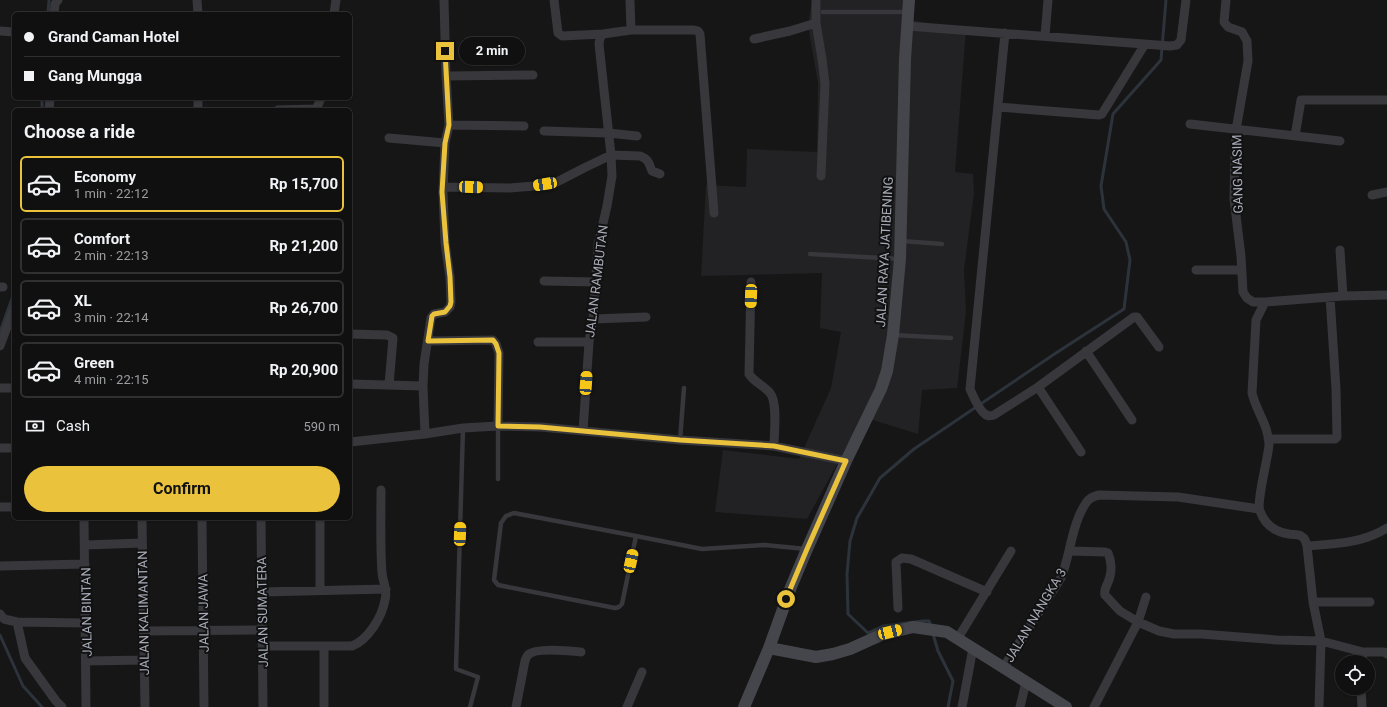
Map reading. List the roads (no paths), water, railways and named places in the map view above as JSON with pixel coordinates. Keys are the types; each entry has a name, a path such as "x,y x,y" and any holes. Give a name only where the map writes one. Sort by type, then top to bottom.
{"main road":[{"name":"JALAN RAYA JATIBENING","path":"744,707 769,648 791,587 807,549 887,371 893,335 900,259 905,59 909,6"},
{"path":"769,648 816,657 850,649 881,635 913,627 947,632 1066,707"}],"street":[{"path":"54,12 55,4 58,0"},
{"path":"197,0 198,12"},
{"path":"334,12 336,0"},
{"path":"425,434 423,386 424,364 432,316 434,314 445,312 450,306 451,302 442,187 445,143 449,125 444,0"},
{"path":"554,0 558,33 560,35 604,34 632,30 698,31 700,34 714,213"},
{"path":"630,0 632,30"},
{"path":"816,0 816,23 825,84 821,176"},
{"path":"1045,36 1048,0"},
{"path":"907,26 1170,46 1177,45 1182,40 1186,0"},
{"name":"GANG NASIM","path":"1226,0 1225,24 1242,32 1247,41 1248,61 1236,130 1234,199 1243,292 1247,298 1253,302 1265,302"},
{"path":"754,39 790,31 816,23"},
{"path":"0,31 12,32"},
{"path":"1005,33 970,389 984,414 989,416 994,415 1038,387 1134,316 1137,317 1159,347"},
{"name":"JALAN RAMBUTAN","path":"583,431 598,245 612,176 612,156 608,133 599,44 600,38 604,34"},
{"path":"998,106 1099,115 1102,114 1145,44"},
{"path":"446,76 533,74"},
{"path":"1295,136 1301,100 1387,100"},
{"path":"1190,124 1340,141"},
{"path":"449,125 524,126"},
{"path":"544,131 608,133 637,136"},
{"path":"389,138 445,143"},
{"path":"442,187 508,188 555,183 612,156 645,157 648,160 652,171 660,174"},
{"path":"1372,196 1387,192"},
{"path":"1340,250 1343,296"},
{"path":"1196,270 1242,270"},
{"path":"544,281 595,282"},
{"path":"751,282 749,374 770,394 774,400 774,446"},
{"path":"1319,707 1321,641 1313,602 1307,546 1301,535 1289,534 1275,530 1266,523 1259,509 1268,449 1268,439 1266,428 1252,393 1256,320 1265,302 1387,294"},
{"path":"1268,439 1337,438 1336,389 1330,297"},
{"path":"593,318 646,317"},
{"path":"0,346 11,328"},
{"path":"352,334 387,335 393,338 389,385"},
{"path":"428,341 493,340 499,353 498,426"},
{"path":"538,342 589,342"},
{"path":"1086,351 1132,420"},
{"path":"352,384 423,386"},
{"path":"1038,387 1081,452"},
{"path":"0,388 12,388"},
{"path":"352,442 425,434 463,428 498,426 540,427 680,440 774,446 846,461"},
{"path":"0,448 12,448"},
{"path":"262,646 352,646 359,643 376,622 386,599 386,589 382,573 381,490"},
{"name":"JALAN NANGKA 3","path":"1003,668 1061,578 1081,513 1086,502 1093,496 1178,497 1259,509"},
{"path":"0,507 12,507"},
{"name":"JALAN BINTAN","path":"84,520 86,707"},
{"name":"JALAN KALIMANTAN","path":"142,520 145,707"},
{"name":"JALAN JAWA","path":"202,520 204,707"},
{"name":"JALAN SUMATERA","path":"260,520 263,707"},
{"path":"320,520 320,590"},
{"path":"1307,546 1345,543 1370,536 1387,528"},
{"path":"85,545 142,543"},
{"path":"958,638 1011,551"},
{"path":"1070,551 1108,553 1111,572 1104,594 1120,611 1138,622 1159,631 1174,634 1201,634 1277,640 1321,641 1363,652 1384,652 1387,654"},
{"path":"898,608 896,562 902,558 911,559 987,592"},
{"path":"0,566 85,564"},
{"path":"262,592 386,589"},
{"path":"1094,707 1138,622 1146,596"},
{"path":"1313,602 1370,602"},
{"path":"0,614 4,619 17,622 85,623"},
{"path":"17,622 25,658 62,707"},
{"path":"144,631 262,630"},
{"path":"324,646 324,707"},
{"path":"962,707 973,648"},
{"path":"516,707 525,661 528,656 532,653 540,651 581,652"},
{"path":"86,661 144,660"},
{"path":"627,707 642,672"},
{"path":"1020,707 1026,682"},
{"path":"1361,695 1362,707"}],"lane":[{"path":"822,12 909,6"},
{"path":"900,240 942,244"},
{"path":"810,254 900,259"},
{"path":"893,335 951,338"},
{"path":"680,440 684,388"},
{"path":"498,426 498,479"},
{"path":"463,428 456,669 478,677 470,707"},
{"path":"636,536 622,604 619,607 615,608 498,585 494,580 501,523 504,518 514,513 636,536 702,550 765,545 807,549"}],"waterway":[{"path":"48,12 49,0"},
{"path":"931,626 929,621 923,621 883,626 868,633 848,614 847,574 850,541 857,518 880,478 914,449 1124,309 1130,260 1126,242 1104,209 1101,186 1113,114 1161,60 1166,0"},
{"path":"42,100 42,108"},
{"path":"0,332 12,299"},
{"path":"933,634 938,651 953,681 948,707"},
{"path":"0,635 23,686 42,707"}]}
